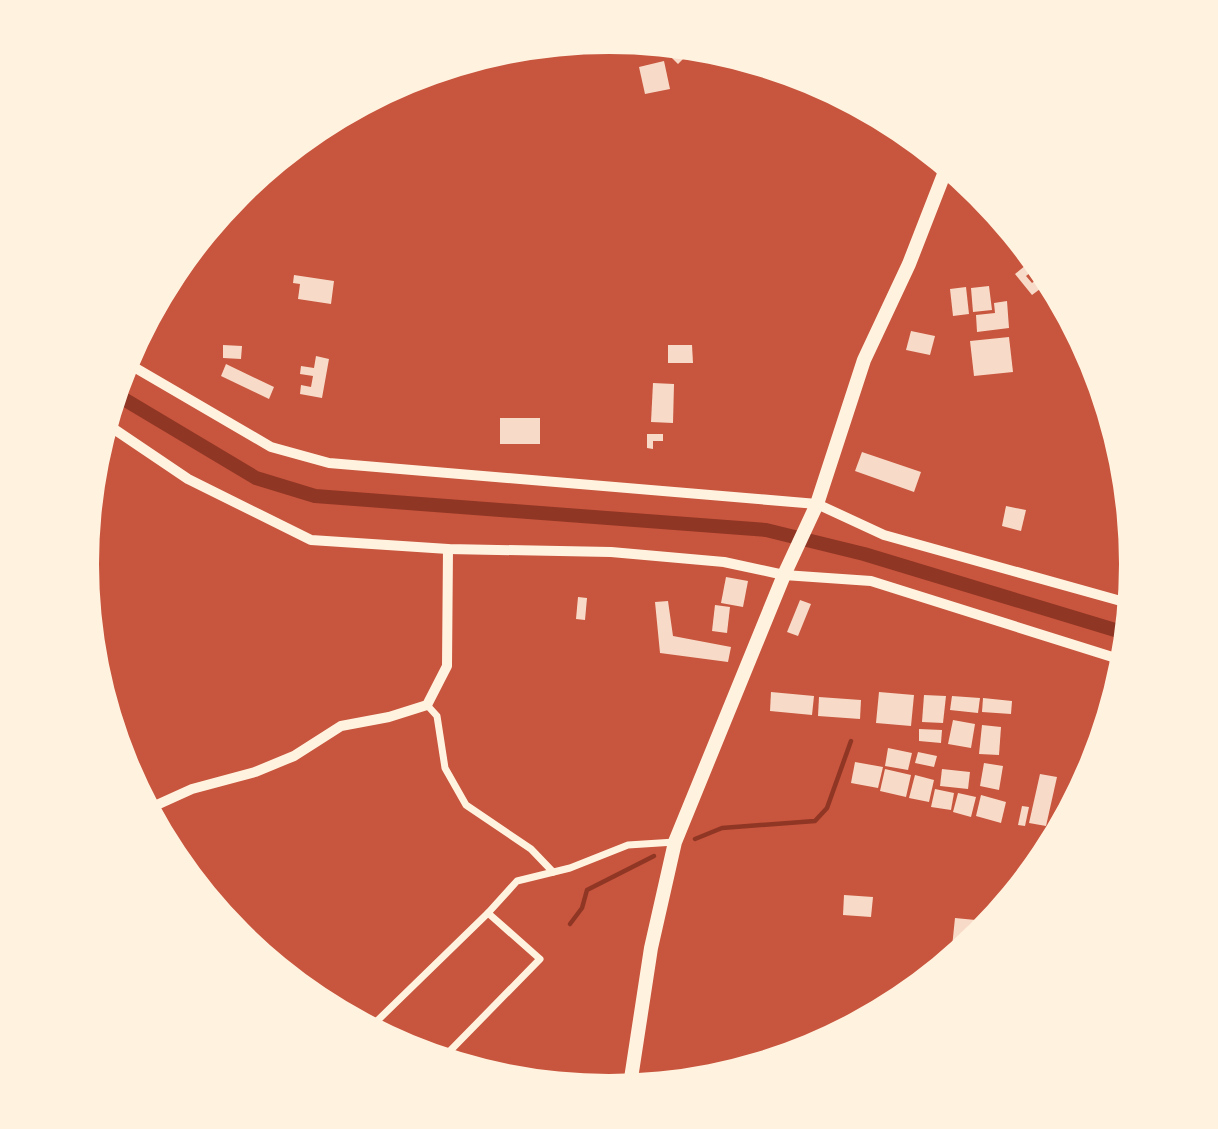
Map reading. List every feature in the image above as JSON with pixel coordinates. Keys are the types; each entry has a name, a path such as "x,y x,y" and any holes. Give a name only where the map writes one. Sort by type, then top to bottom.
{"highway":[{"path":"632,1074 651,948 676,842 784,575 817,504 864,360 909,264 942,179"}],"street":[{"path":"138,369 271,447 329,463 817,504 884,535 1118,600"},
{"path":"116,431 188,479 312,540 448,549 611,552 724,562 784,575 871,581 1110,656"},
{"path":"159,804 192,789 255,772 294,756 341,726 427,705 447,666 448,549"},
{"path":"427,705 437,716 445,768 466,805 531,849 553,872"},
{"path":"379,1020 488,913 517,881 553,872 628,845 676,842"},
{"path":"451,1050 540,959 488,913"}],"building":[{"path":"664,61 670,89 645,94 639,67"},
{"path":"1023,267 1028,274 1026,276 1039,290 1032,295 1015,274"},
{"path":"294,275 334,281 331,304 298,299 300,284 293,283"},
{"path":"989,286 992,310 973,312 971,288"},
{"path":"966,287 969,314 953,316 950,289"},
{"path":"1007,301 1009,328 977,332 976,315 995,313 994,303"},
{"path":"911,331 935,336 930,355 906,350"},
{"path":"1009,337 1013,372 974,376 970,341"},
{"path":"223,345 242,346 241,359 223,358"},
{"path":"668,345 692,345 693,363 668,363"},
{"path":"316,356 329,359 322,398 300,394 301,385 311,387 313,376 300,374 301,366 314,368"},
{"path":"226,364 274,387 269,399 221,376"},
{"path":"653,383 674,384 673,423 651,422"},
{"path":"500,418 540,418 540,444 500,444"},
{"path":"647,434 663,434 663,441 653,441 653,449 647,448"},
{"path":"862,452 921,472 914,492 855,471"},
{"path":"1006,506 1026,510 1021,531 1002,526"},
{"path":"726,577 748,581 743,607 721,603"},
{"path":"578,597 587,598 585,620 576,619"},
{"path":"800,600 811,604 798,636 787,632"},
{"path":"668,601 673,636 731,647 728,662 660,653 655,602"},
{"path":"715,605 730,607 727,633 712,631"},
{"path":"771,692 814,696 812,715 770,711"},
{"path":"879,692 914,695 911,726 876,723"},
{"path":"924,695 946,696 943,723 922,722"},
{"path":"952,696 980,698 978,713 950,710"},
{"path":"819,697 861,700 860,719 818,716"},
{"path":"983,698 1012,701 1011,714 982,712"},
{"path":"953,720 975,724 971,748 948,744"},
{"path":"982,725 1001,727 999,755 979,754"},
{"path":"919,729 942,730 941,743 919,741"},
{"path":"888,748 912,753 908,770 885,766"},
{"path":"918,752 937,756 934,767 915,763"},
{"path":"855,762 883,767 878,788 851,783"},
{"path":"984,763 1003,766 999,790 980,786"},
{"path":"885,769 911,775 906,797 880,791"},
{"path":"942,769 970,772 968,789 940,786"},
{"path":"1040,774 1057,777 1046,826 1029,823"},
{"path":"915,775 934,780 929,802 909,798"},
{"path":"935,789 954,793 951,810 931,807"},
{"path":"958,793 976,797 971,817 953,812"},
{"path":"981,795 1006,802 1001,823 976,816"},
{"path":"1022,806 1029,807 1025,826 1018,825"},
{"path":"844,895 873,897 871,917 843,915"},
{"path":"955,918 975,920 970,925 953,941"}],"waterway":[{"path":"126,400 256,478 315,496 766,530 864,554 1115,630"},
{"path":"695,839 722,828 815,821 827,808 851,741"},
{"path":"570,924 582,908 587,890 654,856"}]}
